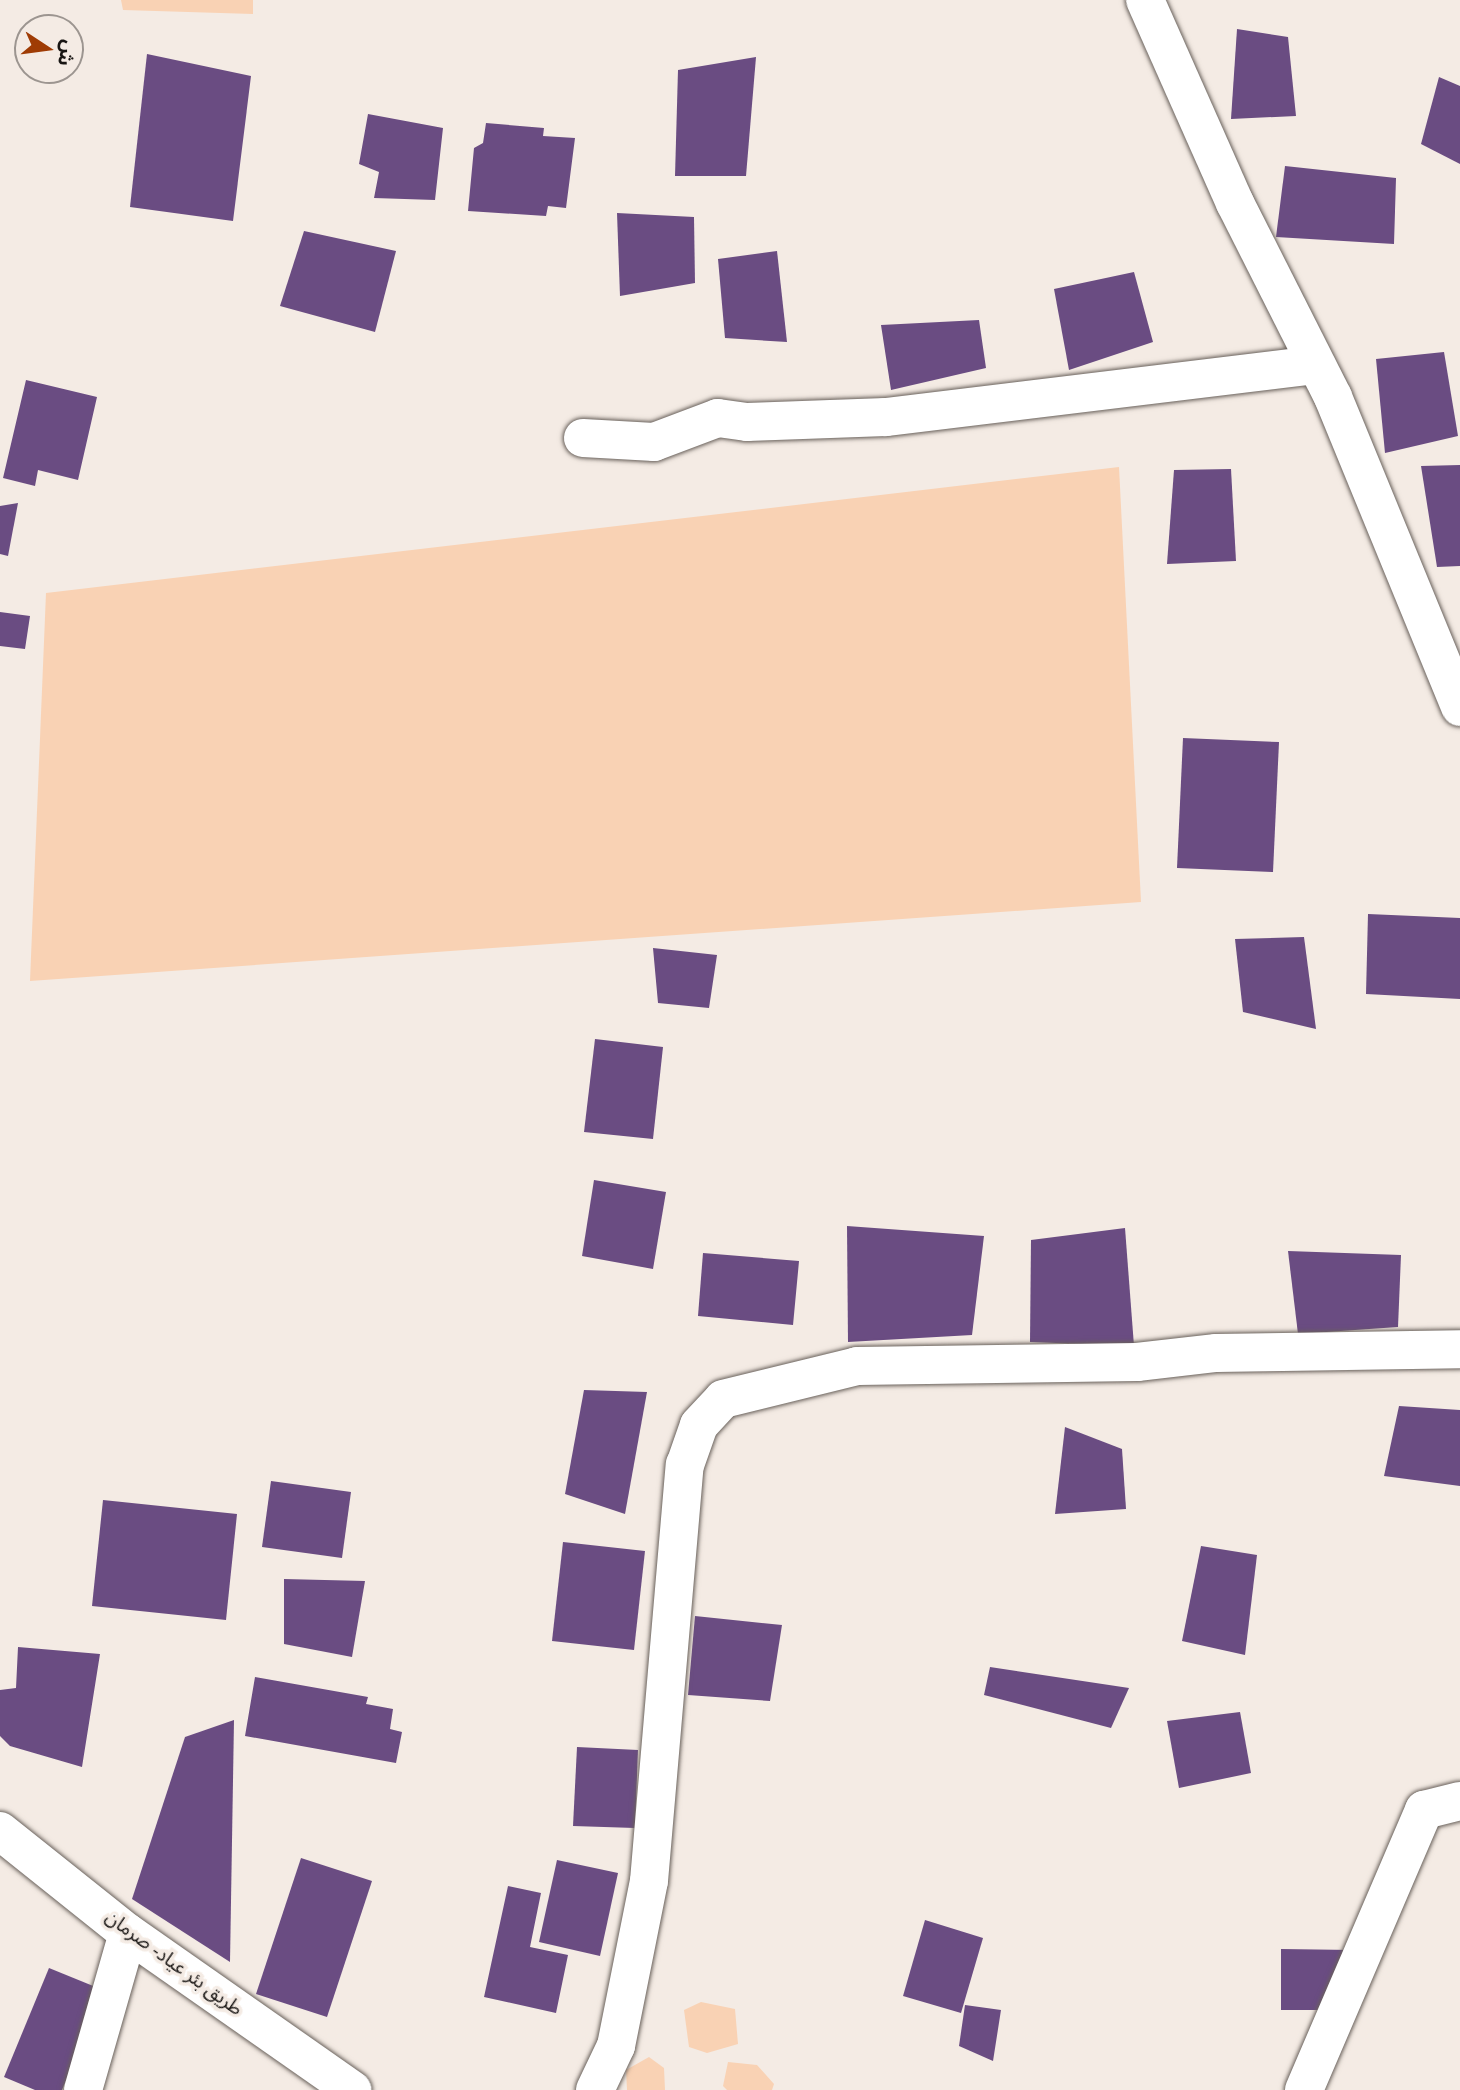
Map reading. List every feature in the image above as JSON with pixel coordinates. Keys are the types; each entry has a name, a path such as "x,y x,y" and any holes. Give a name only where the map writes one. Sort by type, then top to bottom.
{"main road":[{"path":"1144,0 1235,203 1316,365 1460,707"},
{"path":"583,438 654,442 719,418 747,422 886,417 1316,365"},
{"path":"595,2090 616,2046 649,1881 685,1465 699,1425 723,1399 857,1366 1137,1362 1216,1353 1460,1349"},
{"path":"1304,2090 1424,1810 1460,1801"},
{"name":"طريق بئر عياد - صرمان","path":"0,1831 128,1933 352,2090"},
{"path":"83,2090 128,1933"}],"shaded area":[{"path":"121,0 253,0 253,14 123,10"},
{"path":"1119,467 1141,902 30,981 46,593"},
{"path":"701,2002 735,2009 738,2044 707,2053 689,2047 684,2010"},
{"path":"649,2057 664,2068 665,2090 627,2090 626,2070"},
{"path":"728,2062 757,2065 774,2084 772,2090 727,2090 723,2086"}],"building":[{"path":"1237,29 1288,37 1296,116 1231,119"},
{"path":"147,54 251,76 233,221 130,207"},
{"path":"756,57 746,176 675,176 678,70"},
{"path":"1439,77 1460,86 1460,164 1421,144"},
{"path":"368,114 443,128 435,200 374,198 379,172 359,164"},
{"path":"486,123 544,128 543,136 575,138 566,208 548,206 546,216 468,211 474,148 483,143"},
{"path":"1285,166 1396,178 1394,244 1276,237"},
{"path":"617,213 694,217 695,283 620,296"},
{"path":"304,231 396,251 375,332 280,306"},
{"path":"777,251 787,342 725,338 718,259"},
{"path":"1134,272 1153,342 1069,370 1054,289"},
{"path":"979,320 986,368 891,390 881,325"},
{"path":"1444,352 1458,436 1385,453 1376,359"},
{"path":"26,380 97,397 78,480 38,470 35,486 3,478"},
{"path":"1460,465 1460,566 1437,567 1421,466"},
{"path":"1231,469 1236,561 1167,564 1174,470"},
{"path":"18,503 8,556 0,554 0,506"},
{"path":"0,612 30,616 25,649 0,646"},
{"path":"1183,738 1279,742 1273,872 1177,868"},
{"path":"1368,914 1460,918 1460,999 1366,994"},
{"path":"1304,937 1316,1029 1243,1012 1235,939"},
{"path":"653,948 717,955 709,1008 658,1003"},
{"path":"595,1039 663,1047 653,1139 584,1132"},
{"path":"594,1180 666,1192 653,1269 582,1256"},
{"path":"847,1226 984,1236 972,1335 848,1342"},
{"path":"1125,1228 1134,1346 1030,1342 1031,1240"},
{"path":"1288,1251 1401,1255 1398,1327 1298,1334"},
{"path":"703,1253 799,1261 793,1325 698,1316"},
{"path":"584,1390 647,1392 625,1514 565,1494"},
{"path":"1399,1406 1460,1410 1460,1486 1384,1476"},
{"path":"1065,1427 1122,1449 1126,1509 1055,1514"},
{"path":"271,1481 351,1492 342,1558 262,1547"},
{"path":"103,1500 237,1514 226,1620 92,1606"},
{"path":"563,1542 645,1551 634,1650 552,1641"},
{"path":"1201,1546 1257,1555 1245,1655 1182,1641"},
{"path":"284,1579 365,1581 352,1657 284,1644"},
{"path":"695,1616 782,1625 770,1701 688,1695"},
{"path":"18,1647 100,1654 82,1767 10,1746 0,1736 0,1690 16,1688"},
{"path":"990,1667 1129,1688 1111,1728 984,1695"},
{"path":"255,1677 368,1697 366,1704 393,1709 390,1729 402,1732 396,1763 245,1736"},
{"path":"1240,1712 1251,1773 1179,1788 1167,1721"},
{"path":"234,1720 230,1962 132,1899 185,1737"},
{"path":"577,1747 638,1750 635,1828 573,1826"},
{"path":"301,1858 372,1881 327,2017 256,1994"},
{"path":"557,1860 618,1873 600,1956 539,1942"},
{"path":"508,1886 541,1893 530,1947 568,1955 556,2013 484,1997"},
{"path":"925,1920 983,1938 961,2013 903,1996"},
{"path":"1281,1949 1352,1950 1352,2010 1281,2010"},
{"path":"49,1968 103,1990 62,2090 35,2090 4,2077"},
{"path":"965,2005 1001,2010 993,2061 959,2046"}]}
